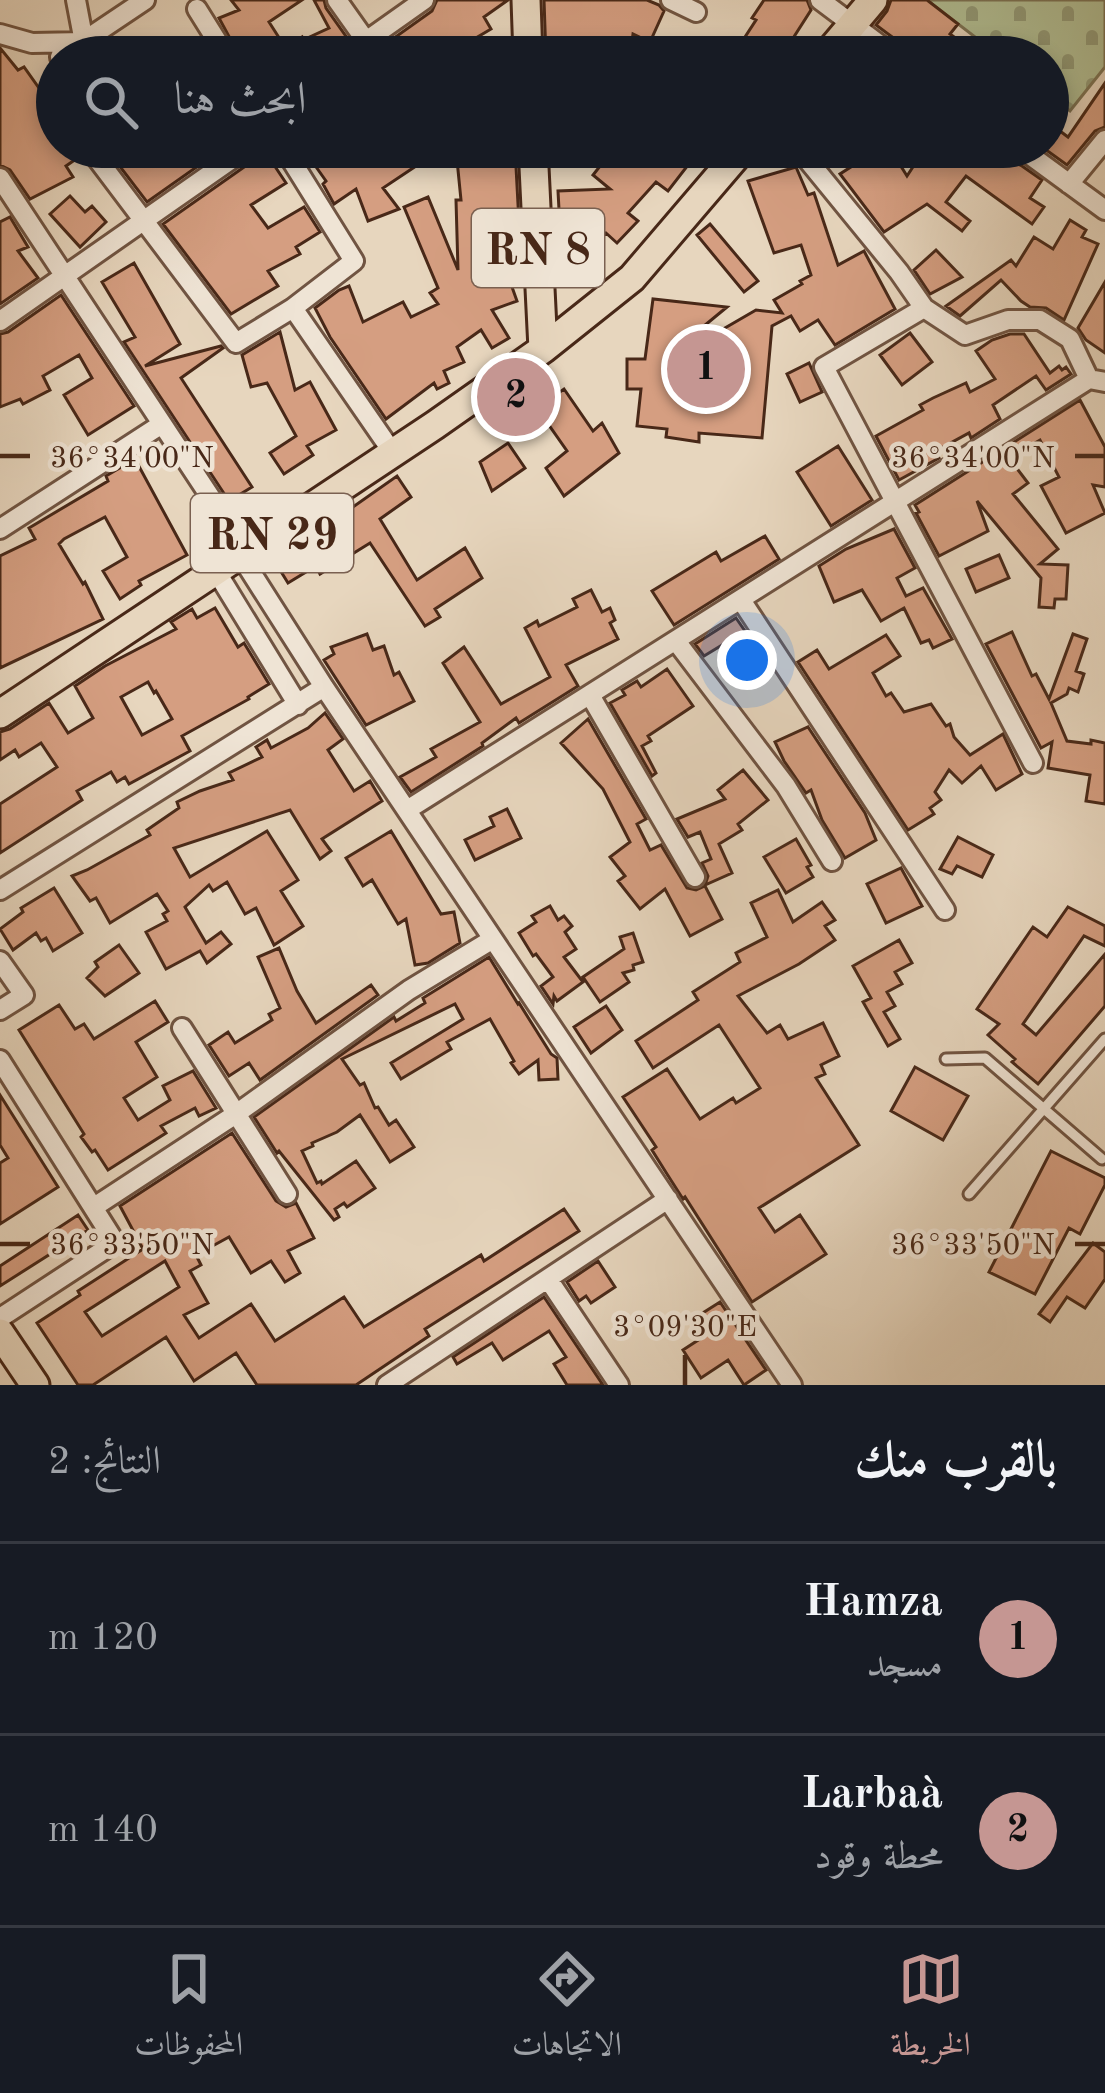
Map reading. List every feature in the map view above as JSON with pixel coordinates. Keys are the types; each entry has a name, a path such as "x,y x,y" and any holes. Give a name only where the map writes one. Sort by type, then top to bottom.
{"main road":[{"path":"526,0 527,36"},
{"path":"844,36 873,0"},
{"name":"RN 8","path":"533,168 533,356"},
{"name":"RN 29","path":"0,714 533,356 632,278 727,168"},
{"path":"0,1333 35,1385"}],"street":[{"path":"76,0 83,36"},
{"path":"93,36 145,0"},
{"path":"337,0 355,36"},
{"path":"378,36 424,0"},
{"path":"671,0 696,12"},
{"path":"820,0 867,36"},
{"path":"197,9 214,36"},
{"path":"0,34 36,43"},
{"path":"1070,184 1105,140"},
{"path":"104,168 236,343 293,308 354,261 296,168"},
{"path":"0,321 219,168"},
{"path":"407,810 1097,381 1070,339 1040,320 1008,320 964,335 924,308 814,168"},
{"path":"1048,168 1105,210"},
{"path":"0,178 162,424 234,559 298,705"},
{"path":"293,308 393,453"},
{"path":"924,308 824,367 1034,763"},
{"path":"0,529 162,424"},
{"path":"234,559 792,1385"},
{"path":"741,600 945,910"},
{"path":"676,641 786,786 832,861"},
{"path":"0,890 324,687"},
{"path":"590,695 694,877"},
{"path":"94,1207 236,1114 410,990 493,939"},
{"path":"0,961 24,995 0,1010"},
{"path":"182,1028 287,1194"},
{"path":"0,1060 113,1239 110,1246 0,1318"},
{"path":"387,1385 668,1199"},
{"path":"548,1279 619,1385"}],"lane":[{"path":"969,1194 1105,1039"},
{"path":"946,1059 986,1058 1102,1159"}],"green space":[{"path":"927,0 1105,0 1105,67 1070,111 1069,36 974,36"}],"building":[{"path":"231,0 302,0 269,22 278,36 229,36 219,18 239,10"},
{"path":"314,0 324,0 346,36 312,36 329,28"},
{"path":"437,0 508,0 484,17 491,29 479,36 397,36 432,11"},
{"path":"544,0 647,0 664,11 653,36 545,36"},
{"path":"764,0 807,0 811,10 794,36 746,36 756,20 752,18"},
{"path":"891,0 927,0 958,24 953,36 891,36 876,25"},
{"path":"0,48 36,84 36,168 67,168 73,177 30,199 10,170 0,165"},
{"path":"1105,83 1105,127 1095,131 1069,163 1069,136"},
{"path":"121,168 195,168 147,202"},
{"path":"243,168 276,168 286,183 251,205 268,228 304,207 320,232 296,247 300,254 268,271 278,286 231,314 163,224"},
{"path":"317,168 413,168 383,188 399,209 368,221 356,189 334,204 323,184 326,181"},
{"path":"458,168 516,168 519,223 497,224 497,245 517,301 492,310 509,338 492,348 481,330 457,347 464,362 444,371 449,383 437,389 434,383 386,419 315,308 349,286 363,322 403,302 411,317 438,304 430,293 438,288 404,207 428,197 458,270 456,200 461,200"},
{"path":"598,168 686,168 668,191 656,182 628,213 638,221 617,243 606,233 587,254 575,244 590,226 560,228 558,191 610,189 593,175"},
{"path":"796,168 808,195 814,193 838,265 864,251 895,309 835,345 818,320 800,331 791,316 772,326 762,438 699,433 699,442 666,437 667,429 637,426 641,389 627,389 627,359 645,359 653,299 727,307 693,335 699,343 756,310 782,313 774,300 811,275 801,245 774,253 748,181"},
{"path":"849,168 902,168 907,176 912,168 1025,168 1042,180 1030,198 1044,207 1032,224 966,176 946,202 970,221 962,231 927,204 884,232 840,174"},
{"path":"70,196 85,212 92,206 106,222 80,247 50,214"},
{"path":"10,217 28,247 18,251 38,278 0,304 0,222"},
{"path":"1070,220 1086,230 1082,237 1098,244 1064,320 1046,308 1030,307 1001,280 960,316 946,306 1011,260 1016,266 1034,237 1053,249"},
{"path":"710,224 758,281 744,292 697,235"},
{"path":"936,250 962,277 930,294 914,270"},
{"path":"134,263 180,344 145,366 223,348 181,378 252,487 229,501 124,342 135,337 102,282"},
{"path":"1105,282 1105,353 1078,328"},
{"path":"61,295 134,406 88,435 64,395 92,378 79,355 43,376 50,390 23,404 20,399 0,407 0,334"},
{"path":"280,332 295,390 310,382 336,430 307,446 313,455 284,474 270,453 296,436 267,383 251,387 242,355"},
{"path":"910,333 932,362 902,385 880,355"},
{"path":"1010,334 1024,334 1050,373 1059,366 1071,374 1046,390 1036,376 993,405 1000,419 971,438 969,433 936,451 939,458 899,480 876,436 923,410 920,405 933,398 966,383 970,392 995,379 976,351"},
{"path":"809,363 822,392 800,402 787,374"},
{"path":"564,389 593,431 602,423 619,453 564,496 546,468 567,451 537,408"},
{"path":"1080,400 1105,447 1105,487 1093,485 1105,513 1066,533 1041,486 1059,477 1040,440 1009,458 1028,483 1013,494 1058,549 1040,564 1068,565 1066,599 1055,599 1054,608 1039,607 1041,578 977,501 988,531 939,556 915,505"},
{"path":"508,443 525,468 492,491 480,462"},
{"path":"838,446 872,500 831,526 797,472"},
{"path":"135,459 187,555 139,581 141,585 120,599 103,571 127,557 105,517 64,539 59,544 103,619 0,668 0,556 35,539 29,528 108,481 106,476"},
{"path":"397,476 411,497 380,519 417,580 465,548 482,578 435,609 440,617 425,626 370,543 320,574 316,566 288,583 272,557 299,541 303,548 348,521 343,514"},
{"path":"894,529 915,568 897,578 906,596 923,588 952,639 933,648 929,640 921,643 904,608 881,621 862,590 834,602 819,566"},
{"path":"765,536 779,559 674,625 652,591 716,552 721,561"},
{"path":"999,555 1009,578 976,592 966,569"},
{"path":"591,590 602,612 610,608 615,620 610,623 618,639 566,665 578,686 519,723 516,718 483,746 411,792 400,777 436,757 431,749 480,722 443,663 464,647 501,704 550,677 525,628 577,607 573,599"},
{"path":"215,608 238,647 244,643 269,684 182,736 190,751 129,784 125,777 117,782 111,772 77,791 82,800 0,853 0,804 57,767 41,743 19,757 15,750 0,760 0,732 49,703 68,733 93,718 75,686 176,629 171,622 192,609 197,618","holes":["148,682 172,719 142,735 121,697"]},
{"path":"736,618 745,631 704,656 695,644"},
{"path":"1012,632 1032,676 1036,674 1049,699 1073,634 1087,639 1076,671 1084,674 1078,692 1069,688 1051,703 1067,741 1105,743 1105,804 1086,801 1090,775 1048,768 1052,742 1041,748 986,644"},
{"path":"367,634 373,650 384,646 394,675 399,672 414,701 366,725 324,660 334,654 331,647"},
{"path":"886,635 900,656 873,673 886,696 891,693 904,712 931,704 970,755 1003,734 1022,774 996,790 981,766 962,783 949,770 935,792 941,800 930,808 934,814 908,830 798,662 817,650 829,669"},
{"path":"667,669 693,706 648,736 651,741 642,746 656,773 652,776 610,703 637,681 641,687"},
{"path":"325,713 343,739 328,750 354,791 370,781 382,801 322,839 331,851 320,859 290,810 174,848 190,877 267,831 298,880 281,891 303,926 274,945 256,908 245,914 227,882 213,891 209,885 185,907 206,943 221,932 231,944 207,963 200,951 166,969 146,932 167,921 163,914 168,911 157,894 110,923 96,898 90,901 72,876 150,835 147,830 179,808 177,802 233,780 229,773 262,757 256,747 267,740 271,748"},
{"path":"588,719 646,819 637,824 650,850 661,845 687,888 705,886 722,919 690,936 665,889 640,909 618,881 625,876 610,857 630,842 603,789 561,743"},
{"path":"808,727 865,813 876,840 845,858 811,790 806,793 775,742"},
{"path":"743,770 768,800 738,824 742,830 719,844 732,873 705,885 708,876 702,863 711,859 700,832 688,837 677,819 725,799 718,790"},
{"path":"507,809 521,838 475,860 465,840 494,826 490,817"},
{"path":"391,831 441,914 454,912 460,943 428,963 415,965 406,919 398,924 372,880 363,886 346,858"},
{"path":"958,837 993,855 982,877 957,866 952,874 940,869"},
{"path":"796,839 813,877 786,893 764,857"},
{"path":"901,868 922,906 886,923 867,884"},
{"path":"54,888 82,933 53,951 46,938 41,941 36,933 13,950 0,929 23,912 21,908"},
{"path":"778,890 793,922 822,902 835,920 825,926 835,940 738,996 767,1033 780,1025 788,1039 823,1023 839,1056 821,1065 825,1074 816,1078 859,1145 759,1208 775,1232 800,1215 826,1254 752,1302 667,1174 652,1150 656,1147 623,1097 667,1069 700,1119 760,1088 719,1025 653,1068 636,1041 698,1000 693,992 740,962 736,953 767,937 751,903"},
{"path":"550,906 558,920 564,916 572,926 565,932 576,949 564,957 583,982 557,1001 554,996 553,1004 541,986 553,977 519,933 536,922 532,916"},
{"path":"1068,907 1105,926 1105,946 1084,936 1023,1024 1036,1035 1105,954 1105,1006 1038,1084 988,1035 999,1024 977,1009 1033,927 1047,937"},
{"path":"633,933 643,962 623,973 629,982 600,1002 583,977 624,949 620,937"},
{"path":"899,940 912,963 895,972 902,984 887,992 895,1006 884,1012 900,1039 888,1046 863,1002 871,998 853,966"},
{"path":"119,945 139,973 105,996 87,978 98,967 95,962"},
{"path":"279,948 316,1023 371,985 378,995 260,1080 249,1063 229,1076 209,1045 228,1032 235,1043 272,1020 269,1014 280,1008 258,957"},
{"path":"489,957 557,1058 558,1079 539,1080 538,1060 519,1074 490,1019 447,1042 451,1049 401,1079 391,1063 463,1019 455,1004 342,1059 360,1085 364,1083 375,1108 389,1125 396,1120 414,1147 390,1162 360,1115 302,1151 317,1183 356,1161 375,1188 347,1207 344,1203 335,1209 339,1217 334,1220 277,1153 254,1117 394,1017 396,1021 425,1003 423,998"},
{"path":"155,1001 168,1022 136,1042 157,1077 124,1098 138,1120 170,1100 163,1086 193,1071 216,1108 199,1116 195,1108 161,1126 166,1133 108,1170 81,1137 84,1134 19,1030 59,1005 75,1029 84,1024 94,1039"},
{"path":"606,1006 622,1030 591,1053 574,1027"},
{"path":"915,1067 968,1096 943,1140 891,1111"},
{"path":"0,1095 58,1187 0,1224 0,1163 8,1158 0,1145"},
{"path":"232,1133 276,1201 286,1207 296,1203 314,1238 288,1251 300,1273 285,1282 271,1261 251,1273 229,1237 196,1255 201,1265 190,1271 208,1303 184,1315 199,1338 251,1304 275,1341 344,1297 364,1327 481,1255 484,1261 564,1209 579,1231 425,1329 429,1336 356,1385 257,1385 236,1353 194,1381 166,1337 93,1385 78,1385 37,1323 143,1249 120,1206","holes":["165,1261 179,1287 102,1336 85,1312"]},
{"path":"1051,1151 1105,1178 1105,1185 1080,1234 1069,1228 1035,1294 989,1272"},
{"path":"78,1215 88,1230 0,1286 0,1266"},
{"path":"1093,1243 1105,1252 1105,1279 1085,1308 1067,1297 1050,1322 1039,1314"},
{"path":"598,1261 615,1287 591,1303 586,1296 579,1301 567,1282"},
{"path":"544,1297 603,1385 567,1385 554,1364 566,1357 549,1331 503,1360 492,1343 457,1364 453,1357"},
{"path":"720,1302 766,1370 744,1385 728,1360 701,1378 683,1350 709,1333 698,1316"}],"place":[{"name":"Hamza","path":"706,369"},
{"name":"Larbaà","path":"516,397"}]}
